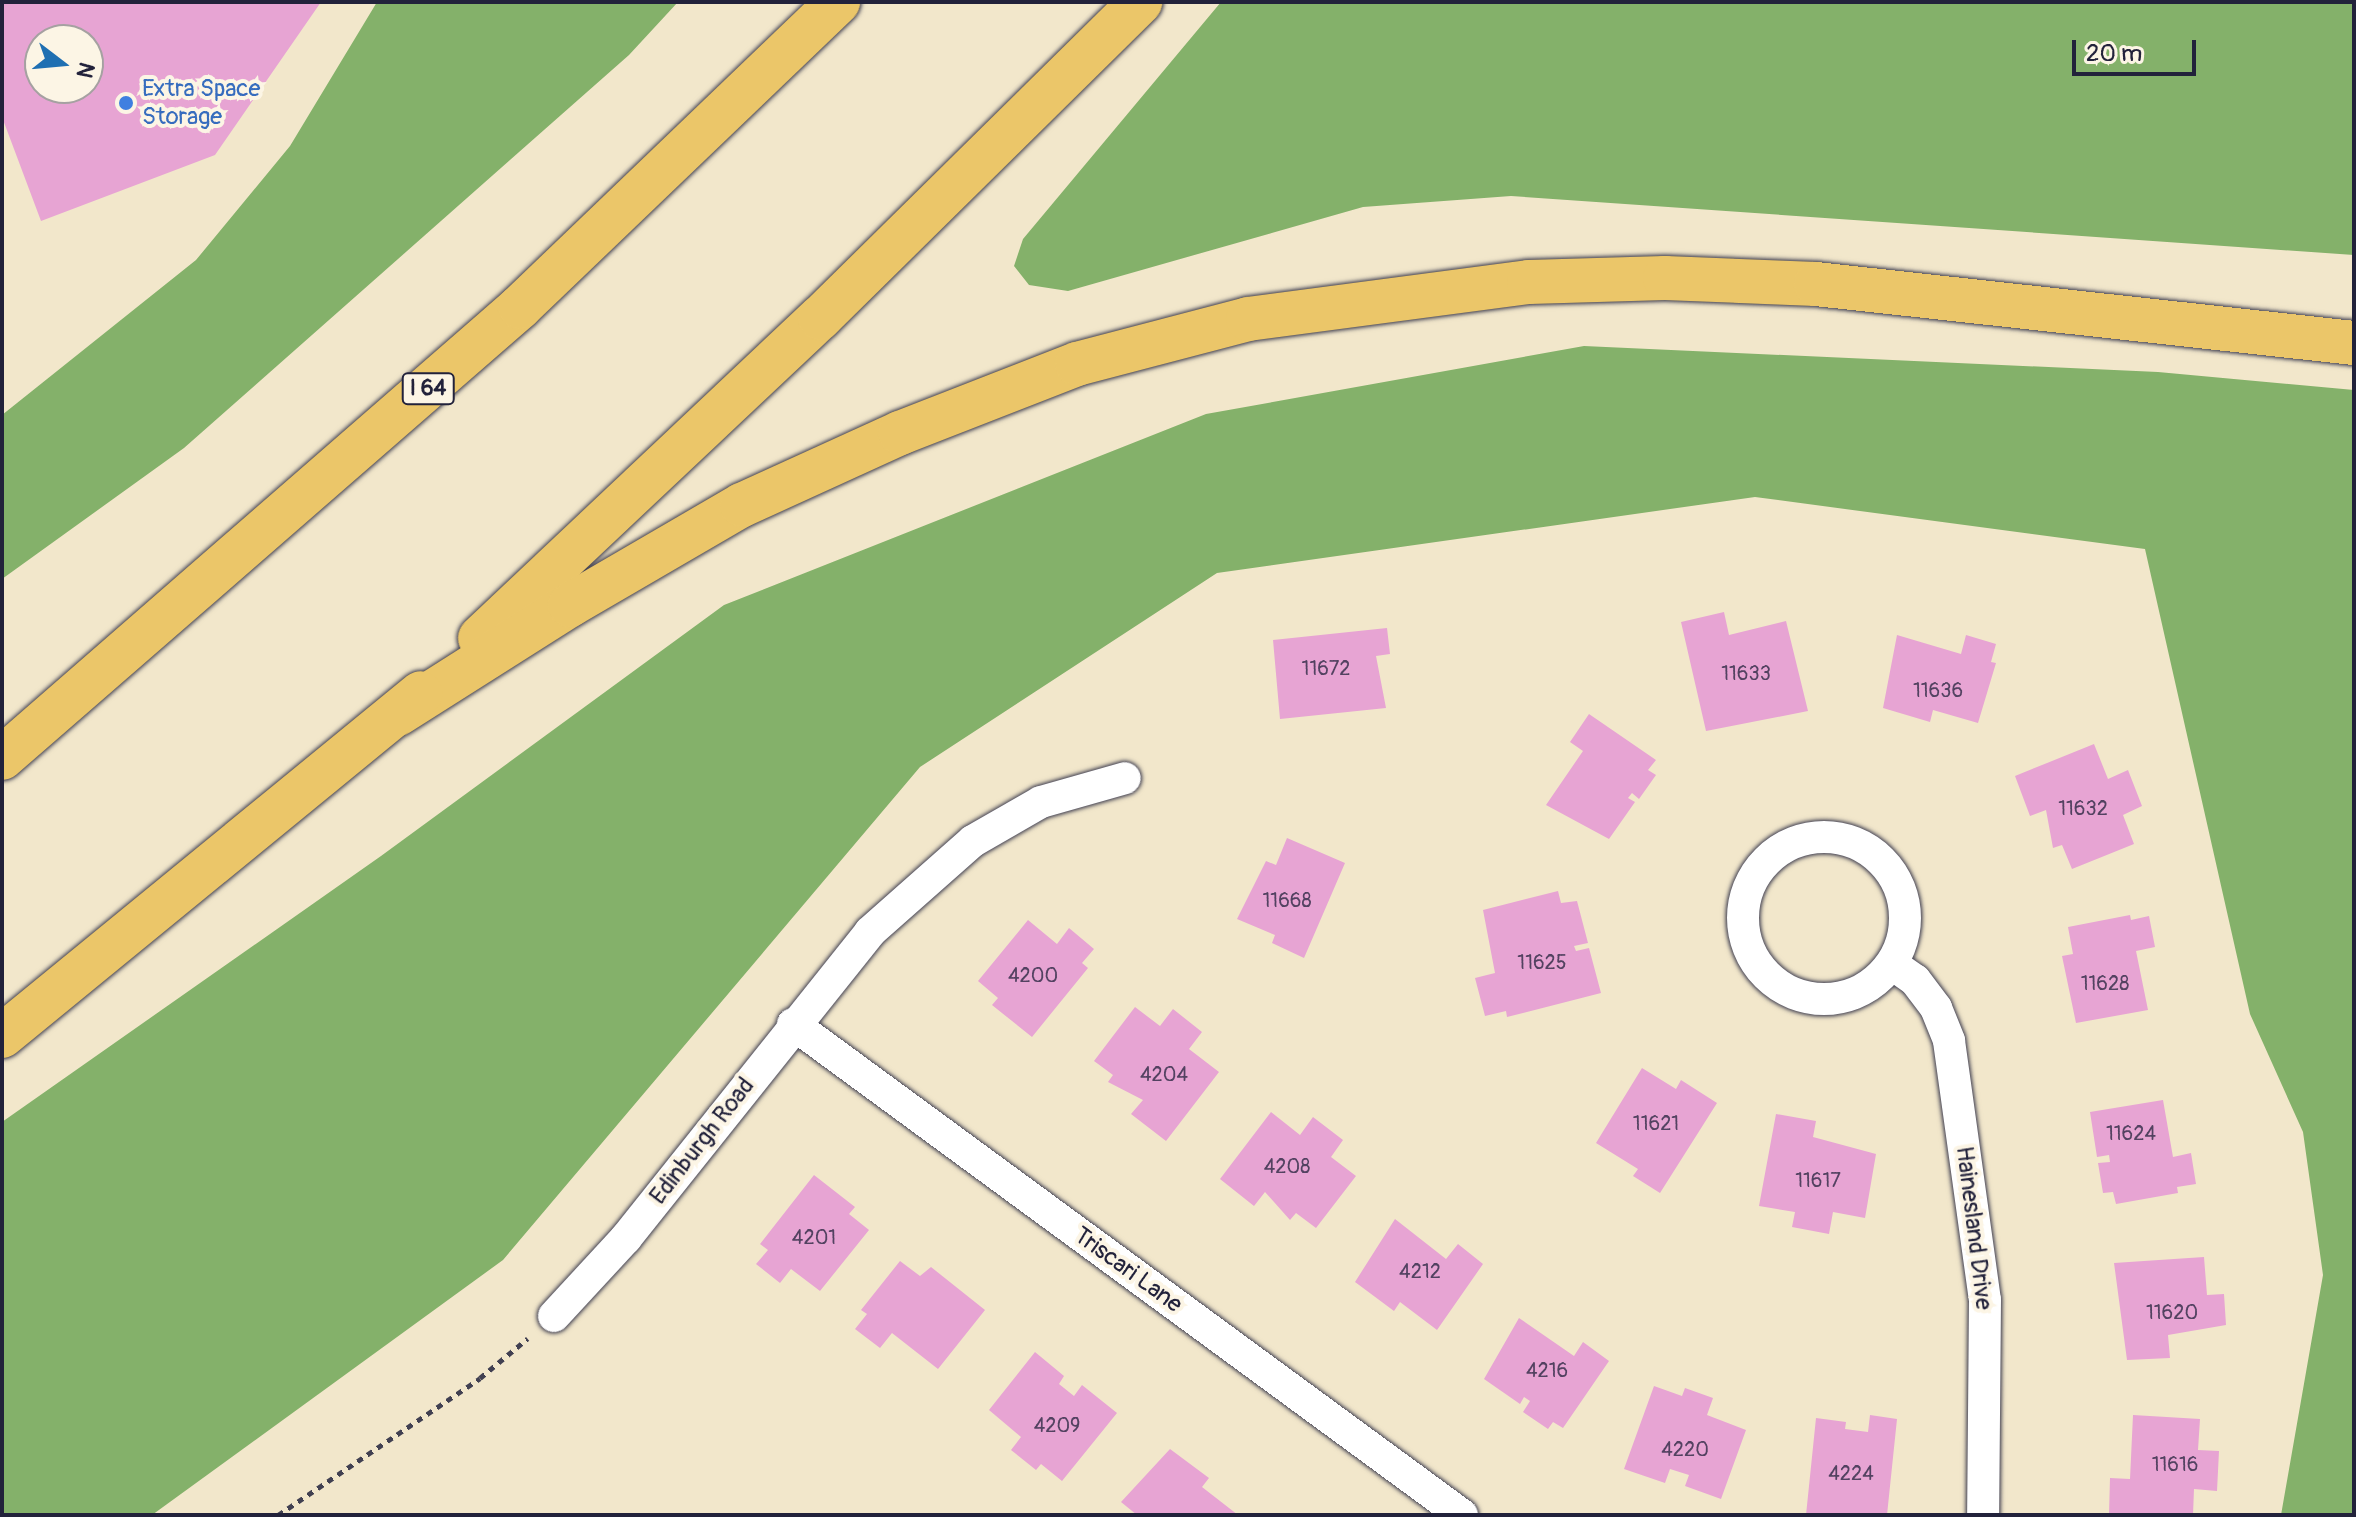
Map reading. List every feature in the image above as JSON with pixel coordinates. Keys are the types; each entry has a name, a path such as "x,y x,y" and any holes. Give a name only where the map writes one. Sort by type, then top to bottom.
{"highway":[{"name":"I 64","path":"2,758 520,307 838,2"},
{"path":"2,1036 398,714 808,329 1140,2"},
{"path":"398,714 570,605 742,505 900,433 1077,364 1248,319 1529,282 1665,278 1816,284 2354,343"}],"street":[{"name":"Edinburgh Road","path":"554,1316 626,1238 793,1024 870,932 973,841 1041,802 1125,778"},
{"path":"1816,837 1842,839 1866,849 1886,865 1900,888 1905,914 1892,964 1873,984 1849,996 1822,1000 1784,988 1754,960 1744,935 1743,908 1751,882 1767,860 1790,845 1816,837"},
{"name":"Hainesland Drive","path":"1892,964 1915,980 1936,1008 1949,1041 1985,1300 1983,1515"},
{"name":"Triscari Lane","path":"793,1024 1462,1515"}],"path":[{"path":"278,1515 480,1378 554,1316"}],"green space":[{"path":"377,2 678,2 629,55 184,448 2,579 2,415 196,260 290,146"},
{"path":"1221,2 2354,2 2354,255 1511,196 1363,207 1068,291 1029,285 1014,266 1023,239"},
{"path":"1584,346 2158,372 2354,390 2354,1515 2281,1515 2323,1275 2303,1132 2250,1014 2145,549 1755,497 1217,573 920,767 503,1260 152,1515 2,1515 2,1122 381,856 724,605 1206,414"}],"building":[{"name":"Extra Space Storage","path":"2,2 321,2 215,155 41,221 2,117"},
{"path":"1724,612 1729,635 1786,621 1808,711 1706,731 1681,622"},
{"path":"1387,628 1390,654 1376,656 1386,708 1280,719 1273,640"},
{"path":"1897,635 1961,654 1966,635 1996,644 1991,662 1996,663 1978,723 1933,710 1930,722 1883,708"},
{"path":"1589,714 1656,760 1648,770 1656,775 1639,799 1632,793 1628,798 1635,802 1609,839 1546,805 1583,751 1570,742"},
{"path":"2094,744 2108,779 2128,770 2142,806 2123,815 2134,844 2072,869 2062,845 2053,848 2046,810 2030,816 2015,776"},
{"path":"1287,838 1345,863 1304,958 1272,943 1275,935 1237,919 1266,861 1276,865"},
{"path":"1558,891 1561,903 1577,901 1588,943 1574,946 1576,951 1589,948 1601,993 1507,1017 1506,1011 1485,1016 1475,978 1495,973 1483,910"},
{"path":"2130,915 2131,920 2149,916 2155,947 2136,951 2148,1010 2076,1023 2062,956 2073,954 2068,927"},
{"path":"1028,920 1057,944 1069,928 1094,949 1082,963 1088,968 1032,1037 992,1005 998,998 978,981"},
{"path":"1135,1007 1160,1026 1173,1009 1202,1032 1189,1049 1219,1072 1166,1141 1131,1114 1143,1100 1108,1082 1113,1075 1094,1061"},
{"path":"1642,1068 1676,1089 1681,1080 1717,1103 1660,1193 1633,1176 1638,1169 1596,1143"},
{"path":"2163,1100 2173,1157 2191,1153 2196,1184 2177,1187 2178,1193 2116,1204 2113,1192 2103,1193 2098,1163 2110,1162 2109,1155 2097,1157 2090,1112"},
{"path":"1271,1112 1300,1135 1313,1117 1343,1140 1331,1157 1356,1176 1316,1228 1296,1213 1290,1220 1265,1192 1254,1206 1220,1179"},
{"path":"1776,1114 1816,1121 1813,1137 1876,1154 1865,1218 1833,1212 1829,1234 1792,1227 1795,1212 1759,1206"},
{"path":"814,1175 855,1207 849,1214 869,1230 820,1291 791,1269 780,1283 756,1264 768,1250 760,1244"},
{"path":"1395,1219 1446,1259 1458,1244 1483,1264 1437,1330 1400,1302 1394,1311 1355,1282"},
{"path":"2204,1257 2207,1295 2224,1294 2226,1325 2168,1335 2170,1358 2127,1360 2114,1263"},
{"path":"900,1261 920,1276 931,1267 985,1310 938,1369 892,1333 880,1348 855,1329 867,1314 861,1310"},
{"path":"1519,1318 1574,1356 1583,1342 1609,1361 1563,1428 1553,1422 1548,1429 1523,1412 1530,1401 1524,1397 1520,1404 1484,1379"},
{"path":"1035,1352 1064,1376 1059,1384 1074,1396 1082,1385 1117,1413 1062,1481 1041,1464 1036,1470 1011,1450 1021,1437 989,1410"},
{"path":"1654,1386 1682,1396 1685,1388 1713,1398 1707,1415 1746,1430 1721,1499 1685,1486 1689,1475 1670,1469 1665,1483 1624,1469"},
{"path":"1870,1415 1897,1419 1887,1515 1806,1515 1816,1418 1846,1422 1845,1429 1868,1432"},
{"path":"2133,1415 2200,1419 2198,1450 2219,1451 2217,1491 2194,1489 2193,1515 2109,1515 2110,1478 2130,1479"},
{"path":"1170,1449 1209,1478 1202,1487 1238,1515 1137,1515 1121,1502"}],"place":[{"name":"Extra Space Storage","path":"126,103"}]}
